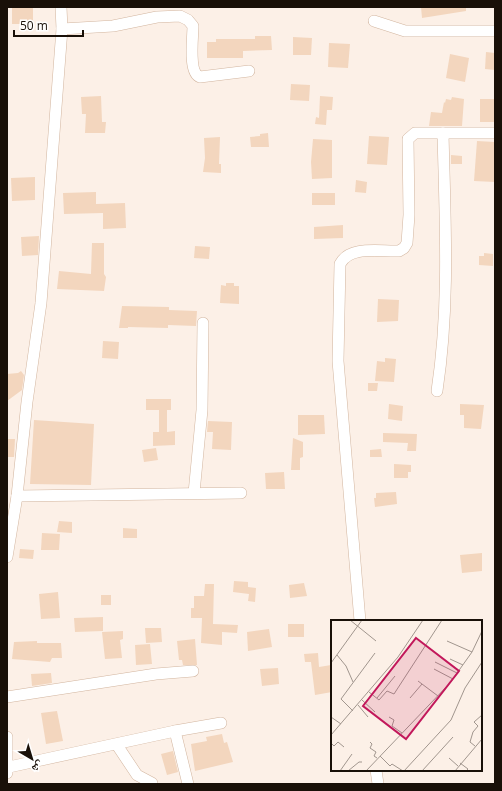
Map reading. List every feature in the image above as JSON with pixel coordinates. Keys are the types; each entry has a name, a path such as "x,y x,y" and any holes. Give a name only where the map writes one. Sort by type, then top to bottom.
{"street":[{"path":"7,557 18,496 27,402 45,264 62,29 61,7"},
{"path":"62,29 113,26 157,17 180,16 188,20 193,26 192,70 197,76 249,71"},
{"path":"374,21 405,31 495,31"},
{"path":"360,620 338,361 340,264 344,257 351,253 392,251 404,248 407,243 409,215 408,139 415,133 495,133"},
{"path":"437,391 444,343 446,276 443,133"},
{"path":"194,493 202,410 203,323"},
{"path":"18,496 241,493"},
{"path":"7,697 156,674 193,671"},
{"path":"7,738 8,770 175,731 221,723"},
{"path":"175,731 188,784"},
{"path":"117,745 137,775 152,784"},
{"path":"376,771 378,784"}],"building":[{"path":"12,7 33,7 33,24 12,24"},
{"path":"421,7 466,7 466,11 422,18"},
{"path":"255,36 271,36 272,50 243,51 243,58 207,58 207,42 216,42 216,39 255,39"},
{"path":"293,37 312,38 311,55 293,55"},
{"path":"329,43 350,44 348,68 328,67"},
{"path":"486,52 495,53 495,70 485,69"},
{"path":"450,54 469,58 465,82 446,78"},
{"path":"291,84 310,85 309,101 290,100"},
{"path":"101,96 102,122 106,122 105,133 85,133 86,114 82,114 81,97"},
{"path":"320,96 333,97 332,110 327,110 326,125 315,124 316,117 319,118"},
{"path":"452,97 464,99 462,126 429,126 431,112 442,113 444,102 445,103 446,99 451,100"},
{"path":"480,99 495,99 495,122 480,122"},
{"path":"268,133 269,147 251,147 250,137"},
{"path":"369,136 389,137 387,165 367,164"},
{"path":"220,137 219,164 221,164 221,173 203,172 205,158 204,138"},
{"path":"313,139 332,140 332,178 312,179 311,162"},
{"path":"477,141 495,142 495,182 474,181"},
{"path":"451,155 462,156 462,164 451,164"},
{"path":"35,177 35,200 12,201 11,178"},
{"path":"356,180 367,182 366,193 355,192"},
{"path":"96,192 96,204 125,203 126,228 103,229 103,213 64,214 63,193"},
{"path":"312,193 335,193 335,205 312,205"},
{"path":"343,225 343,238 314,239 314,227"},
{"path":"39,236 38,255 22,256 21,237"},
{"path":"92,243 104,243 104,274 106,277 104,291 57,289 59,271 91,274"},
{"path":"195,246 210,247 209,259 194,258"},
{"path":"484,253 493,254 493,266 479,265 479,256 484,256"},
{"path":"226,283 234,283 234,286 239,286 239,304 220,303 221,285 226,286"},
{"path":"378,299 399,300 398,321 377,322"},
{"path":"122,306 169,307 169,310 197,311 196,326 168,325 168,328 119,328"},
{"path":"103,341 119,342 118,359 102,358"},
{"path":"385,358 396,359 394,382 375,381 377,361 385,362"},
{"path":"21,371 24,375 22,390 7,401 7,374 18,373"},
{"path":"368,383 378,383 377,391 368,391"},
{"path":"146,399 171,399 171,410 167,410 167,432 175,431 175,445 153,446 153,432 159,432 159,410 146,410"},
{"path":"389,404 403,406 402,421 388,419"},
{"path":"460,404 484,405 481,429 464,428 464,415 460,415"},
{"path":"298,415 324,415 325,434 298,435"},
{"path":"34,420 94,424 91,485 30,484"},
{"path":"208,421 232,422 231,450 212,449 213,432 207,432"},
{"path":"383,433 417,434 416,451 407,451 408,443 383,442"},
{"path":"293,438 303,442 303,457 300,458 300,470 291,470"},
{"path":"7,439 15,439 14,457 7,457"},
{"path":"156,448 158,460 144,462 142,450"},
{"path":"381,449 382,457 370,457 370,450"},
{"path":"394,464 411,465 411,472 408,472 408,478 394,478"},
{"path":"284,472 285,489 266,489 265,473"},
{"path":"396,492 397,504 375,507 374,498 376,498 376,493"},
{"path":"59,521 72,522 72,533 57,532"},
{"path":"123,528 137,529 137,538 123,538"},
{"path":"42,533 60,534 59,550 41,550"},
{"path":"20,549 34,550 33,559 19,558"},
{"path":"482,553 482,571 462,573 460,555"},
{"path":"234,581 248,582 248,587 256,588 255,602 248,601 249,594 233,592"},
{"path":"304,583 307,596 290,598 289,585"},
{"path":"205,584 214,584 213,624 238,625 237,633 222,632 222,645 201,643 202,618 191,618 191,608 194,608 194,596 204,596"},
{"path":"58,592 60,618 41,619 39,594"},
{"path":"101,595 111,595 111,605 101,605"},
{"path":"103,617 103,631 75,632 74,618"},
{"path":"288,624 304,624 304,637 288,637"},
{"path":"145,628 161,628 162,642 146,643"},
{"path":"269,629 272,647 248,651 247,632"},
{"path":"123,631 123,639 120,640 122,658 105,659 102,632"},
{"path":"195,639 197,665 183,665 182,660 179,660 177,641"},
{"path":"37,641 37,643 61,643 62,658 52,658 50,662 12,659 14,642"},
{"path":"150,644 152,664 136,665 135,645"},
{"path":"318,653 319,667 331,665 331,692 315,695 311,662 305,662 304,654"},
{"path":"278,668 279,684 262,686 260,669"},
{"path":"51,673 52,683 32,686 31,674"},
{"path":"57,711 63,741 46,744 41,713"},
{"path":"222,734 224,743 227,742 233,762 195,771 191,744 207,741 206,737"},
{"path":"173,751 178,772 167,775 161,754"}]}
